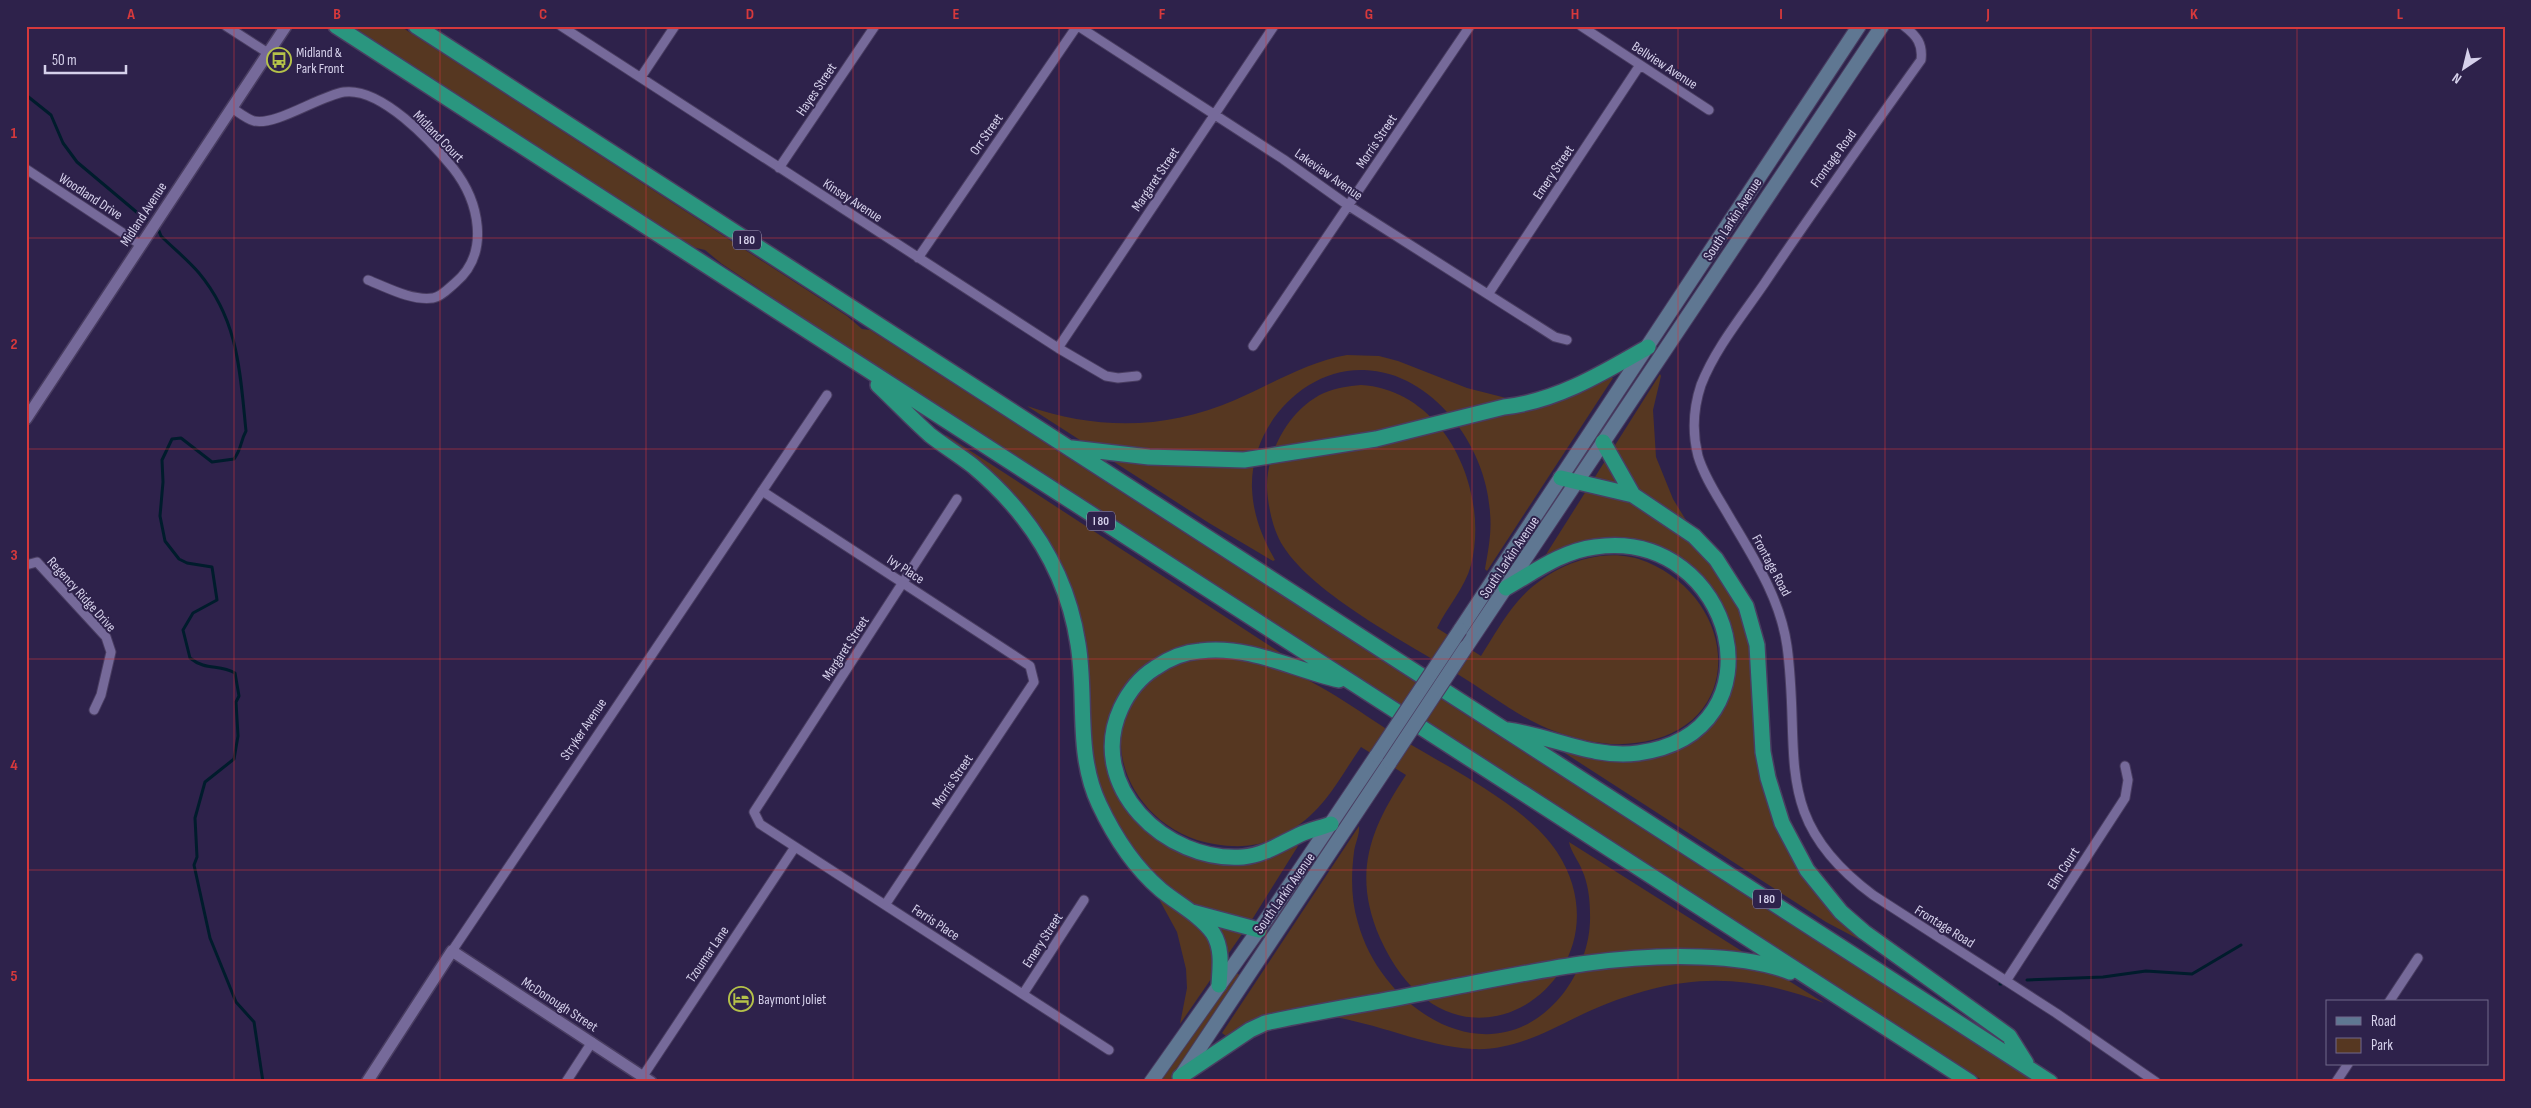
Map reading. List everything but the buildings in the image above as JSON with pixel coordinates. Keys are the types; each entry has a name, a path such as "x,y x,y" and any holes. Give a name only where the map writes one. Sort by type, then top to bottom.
{"highway":[{"name":"I 80","path":"336,26 1970,1082"},
{"name":"I 80","path":"416,26 2050,1082"},
{"path":"1070,448 1149,457 1244,460 1376,439 1504,407 1524,405 1588,381 1648,347"},
{"path":"852,360 930,434 997,487 1032,528 1048,552 1068,599 1076,630 1080,670 1082,740 1092,788 1134,864 1166,894 1191,911 1213,933 1220,955 1219,985"},
{"path":"1603,442 1633,495"},
{"path":"1561,478 1633,495 1694,536 1716,559 1746,606 1757,645 1763,752 1768,778 1782,823 1807,870 1836,906 1864,932 2009,1036 2029,1068"},
{"path":"1504,729 1536,734 1600,752 1615,754 1652,750 1680,739 1694,731 1706,719 1722,693 1729,665 1725,631 1720,613 1708,594 1689,574 1660,555 1637,547 1594,547 1572,552 1550,562 1506,588"},
{"path":"1331,824 1299,835 1265,852 1244,856 1200,854 1180,846 1159,834 1144,819 1123,790 1116,774 1113,757 1114,727 1125,699 1144,675 1179,655 1198,651 1222,649 1258,655 1292,664 1316,675 1351,683"},
{"path":"1191,911 1259,930"},
{"path":"1178,1079 1250,1030 1265,1023 1552,968 1638,957 1723,958 1776,966 1817,983"}],"main road":[{"name":"South Larkin Avenue","path":"1151,1082 1259,930 1331,824 1859,26"},
{"name":"South Larkin Avenue","path":"1178,1079 1882,26"}],"street":[{"path":"226,26 268,53"},
{"name":"Midland Avenue","path":"26,419 286,26"},
{"name":"Kinsey Avenue","path":"561,26 1058,348 1106,376 1118,378 1137,376"},
{"path":"641,77 675,26"},
{"name":"Hayes Street","path":"779,168 875,26"},
{"name":"Lakeview Avenue","path":"1077,26 1215,115 1349,206 1489,293 1555,337 1567,340"},
{"name":"Orr Street","path":"918,258 1077,26"},
{"name":"Margaret Street","path":"1058,348 1274,26"},
{"name":"Morris Street","path":"1253,346 1470,26"},
{"name":"Bellview Avenue","path":"1581,26 1709,110"},
{"name":"Frontage Road","path":"1904,26 1919,40 1922,49 1920,60 1821,199 1708,370 1695,410 1695,438 1699,458 1708,480 1763,575 1779,609 1784,625 1796,784 1800,801 1816,837 1838,866 1860,886 2156,1082"},
{"name":"Emery Street","path":"1489,293 1640,65"},
{"name":"Midland Court","path":"232,108 252,121 264,122 326,97 346,92 369,97 388,105 425,138 454,169 472,199 477,227 476,256 466,274 436,298 421,299 368,280"},
{"name":"Woodland Drive","path":"26,169 141,245"},
{"name":"Stryker Avenue","path":"367,1082 452,951 828,395"},
{"name":"Ivy Place","path":"762,491 1030,666 1033,670"},
{"name":"Margaret Street","path":"754,812 958,499"},
{"name":"Regency Ridge Drive","path":"26,565 37,562 106,637 111,652 101,695 94,710"},
{"name":"Morris Street","path":"885,905 1034,682 1033,670"},
{"name":"Elm Court","path":"2006,981 2125,798 2128,780 2125,766"},
{"name":"Ferris Place","path":"754,812 760,824 1109,1050"},
{"name":"Tzoumar Lane","path":"647,1079 795,847"},
{"name":"Emery Street","path":"1023,994 1084,900"},
{"name":"McDonough Street","path":"452,951 647,1079"},
{"path":"2390,1000 2418,958"},
{"path":"566,1082 592,1042"},
{"path":"2336,1082 2347,1066"}],"green space":[{"path":"352,26 400,26 847,316 862,329 870,330 2034,1082 1985,1082 844,345 722,264 705,250 692,247"},
{"path":"1347,355 1379,356 1398,361 1467,388 1510,399 1568,395 1590,387 1609,376 1613,378 1487,571 1485,569 1490,513 1487,488 1479,464 1467,440 1452,418 1434,399 1413,384 1389,374 1364,370 1341,372 1320,379 1301,391 1284,406 1270,424 1260,444 1254,466 1252,488 1256,517 1275,560 1273,561 1209,523 1027,406 1053,414 1105,423 1157,421 1183,417 1235,400 1304,368"},
{"path":"1660,374 1653,410 1656,457 1673,499 1741,610 1752,644 1756,738 1801,873 1814,891 1860,940 1826,922 1557,748 1634,760 1656,757 1677,746 1713,717 1725,704 1731,690 1735,669 1736,643 1730,619 1718,597 1702,578 1682,562 1660,550 1636,542 1612,539 1587,542 1547,558 1545,556"},
{"path":"1361,385 1391,391 1416,405 1438,425 1455,449 1467,477 1474,506 1475,536 1471,565 1465,582 1437,628 1481,656 1503,620 1518,601 1530,588 1560,568 1577,561 1612,555 1630,557 1647,562 1678,581 1701,605 1714,633 1718,663 1713,691 1697,715 1672,733 1635,743 1614,744 1594,742 1554,731 1518,713 1364,617 1339,600 1297,564 1279,540 1270,510 1267,488 1268,474 1276,446 1291,420 1312,400 1333,390"},
{"path":"946,435 1284,655 1237,643 1191,645 1121,693 1118,793 1129,812 1155,838 1186,855 1207,862 1228,863 1295,845 1298,846 1253,918 1180,1024 1187,988 1186,969 1177,932 1101,793 1095,775 1075,600 1069,583 1054,551 1025,507 1000,481 945,439"},
{"path":"1209,657 1262,662 1279,667 1312,682 1487,790 1508,804 1544,835 1557,852 1575,898 1574,941 1556,978 1527,1004 1490,1017 1451,1013 1412,988 1380,938 1367,893 1366,873 1375,833 1393,795 1406,775 1361,747 1330,793 1313,813 1291,830 1272,840 1244,846 1214,844 1183,834 1157,817 1138,795 1125,769 1121,741 1126,714 1142,689 1169,668"},
{"path":"1359,826 1353,861 1353,897 1358,923 1371,955 1390,983 1415,1007 1443,1024 1473,1033 1504,1032 1534,1020 1562,995 1574,977 1583,957 1590,925 1586,880 1569,842 1824,1003 1792,992 1761,985 1731,981 1702,981 1674,984 1644,991 1583,1014 1530,1039 1488,1049 1453,1047 1337,1017 1317,1015 1252,1026 1226,1036 1222,1033"},
{"path":"1236,973 1240,975 1169,1082 1159,1082"}],"waterway":[{"path":"26,95 51,115 63,143 77,162 146,220"},
{"path":"159,231 161,236 199,273 212,291 222,310 235,348 242,389 246,431 234,459 212,462 181,438 172,439 162,460 163,482 160,516 165,541 179,559 187,563 212,567 217,600 193,613 183,630 190,658 202,665 229,670 235,673 239,696 236,702 238,736 234,759 205,782 195,818 197,857 194,865 210,938 236,1002 254,1022 263,1082"},
{"path":"2027,980 2103,977 2146,971 2192,974 2241,945"}],"place":[{"name":"Midland & Park Front","path":"279,60"},
{"name":"Baymont Joliet","path":"741,999"}]}
